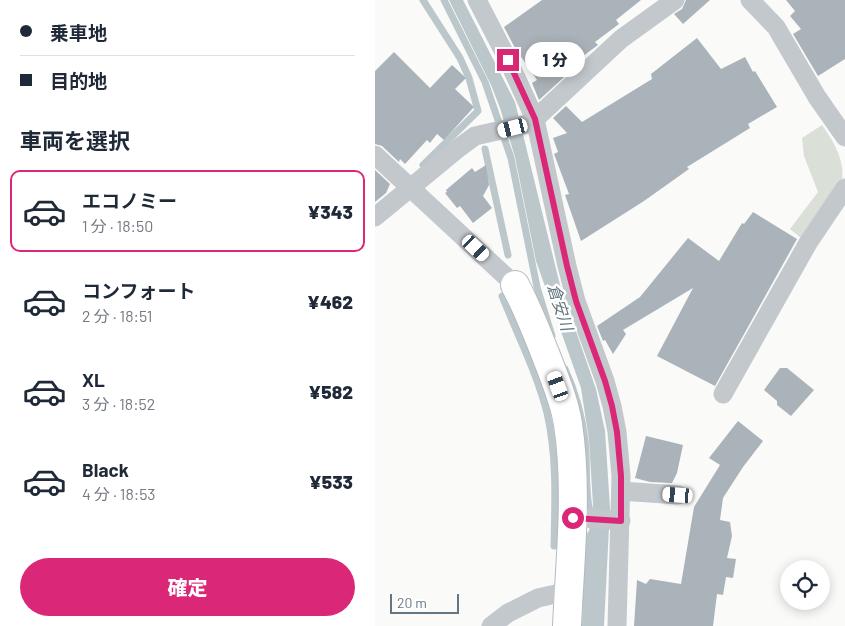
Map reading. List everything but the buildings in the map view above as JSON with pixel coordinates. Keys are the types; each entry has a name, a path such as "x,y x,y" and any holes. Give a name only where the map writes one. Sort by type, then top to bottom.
{"street":[{"path":"477,0 508,60 531,122 576,301 612,406 617,432 621,476 621,491 616,521 617,626"},
{"path":"375,217 459,147 475,136 531,122 621,39 675,0"},
{"path":"750,0 776,27 817,97 845,137"},
{"path":"375,155 515,285 525,302 558,386 568,421 578,518 569,591 567,626"},
{"path":"723,394 808,243 845,188"},
{"path":"621,491 678,495"},
{"path":"578,518 616,521"},
{"path":"491,626 507,614 538,598 569,591"}],"shaded area":[{"path":"822,125 831,138 840,159 842,182 801,238 790,229 818,192 804,156 802,138"}],"water":[{"name":"倉安川","path":"449,0 463,0 515,102 560,285 596,389 605,431 610,508 604,626 582,626 585,536 589,531 593,505 589,440 581,388 536,261 515,157 500,108 491,85"}],"waterway":[{"path":"423,0 460,58 469,78 478,111 423,165"},
{"name":"倉安川","path":"444,0 485,82 511,158 537,287 552,336"},
{"path":"485,149 508,255"},
{"path":"502,296 532,368 547,413 554,462 554,546"},
{"path":"565,369 578,403 584,431 591,517"}],"route":[{"path":"508,60 535,119 576,301 605,381 617,432 621,476 621,521 573,518"}]}
